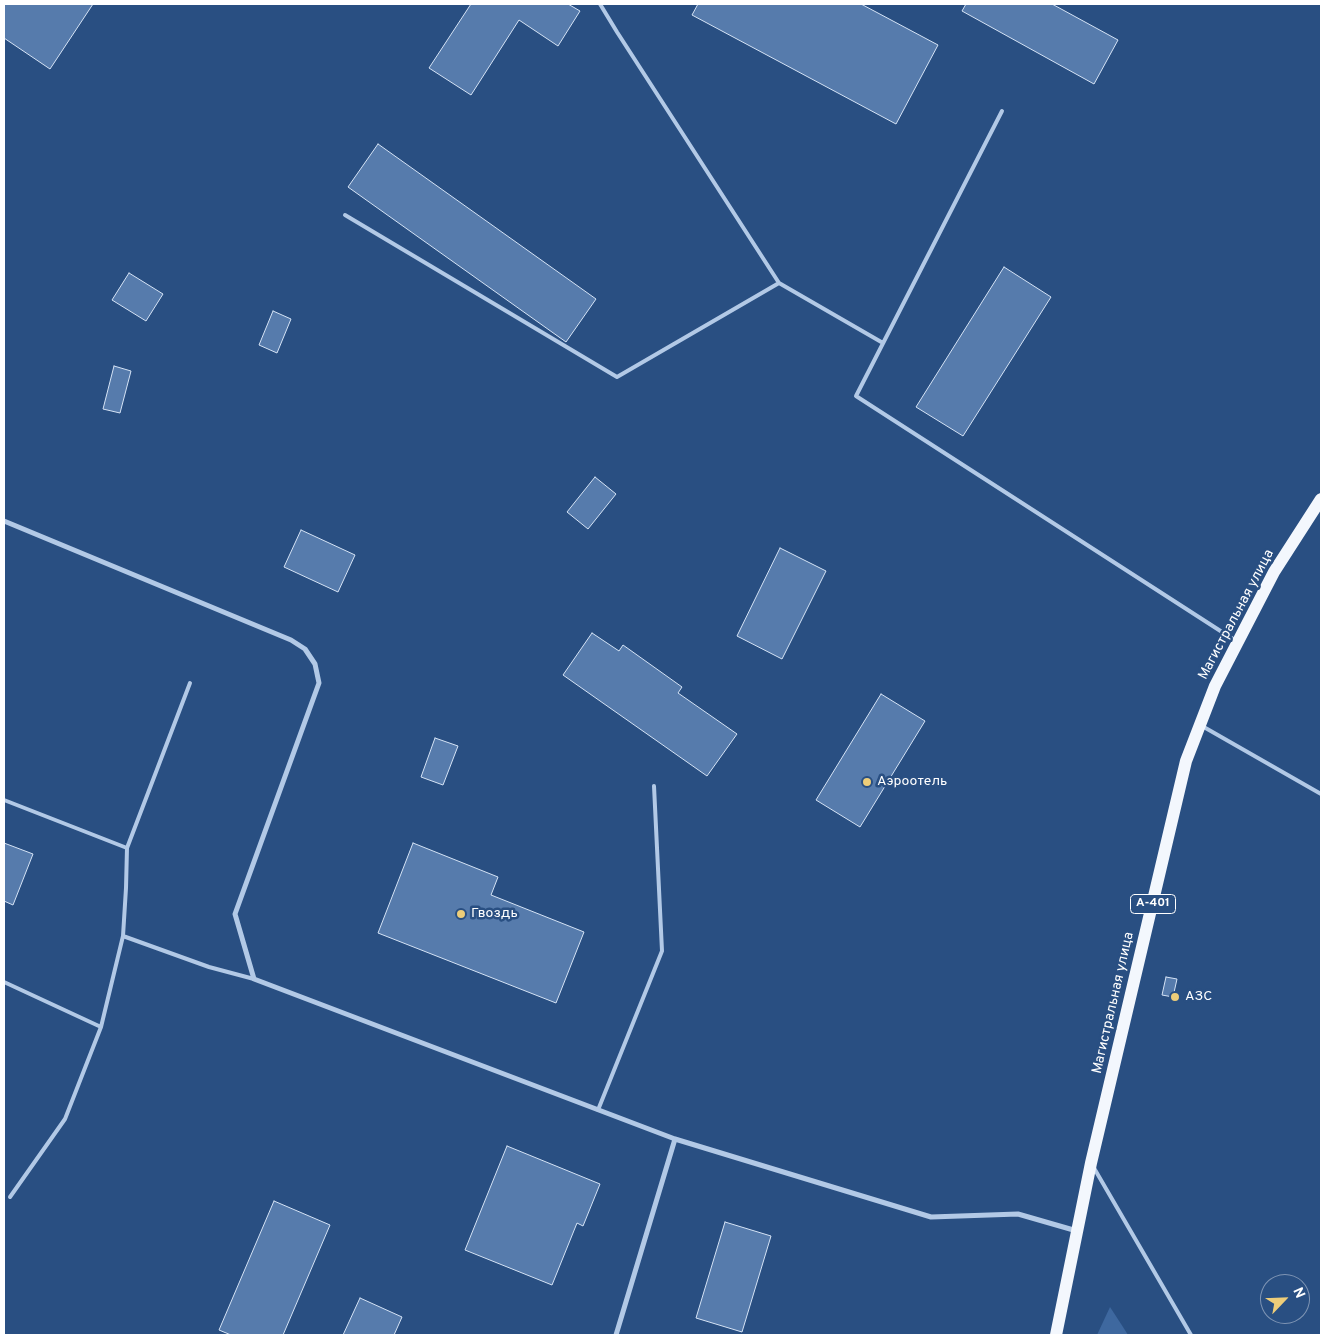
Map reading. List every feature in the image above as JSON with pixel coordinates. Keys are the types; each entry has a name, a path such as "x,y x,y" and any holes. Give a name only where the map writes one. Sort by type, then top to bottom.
{"main road":[{"name":"Магистральная улица","path":"1056,1335 1091,1163 1186,761 1215,686 1274,572 1321,500"}],"street":[{"path":"4,521 291,640 306,649 315,664 319,683 235,914 254,979 675,1139 931,1217 1018,1214 1077,1231"},
{"path":"616,1335 675,1139"}],"lane":[{"path":"600,4 779,282 883,343"},
{"path":"1002,111 856,396 1238,642"},
{"path":"345,215 617,377 779,282"},
{"path":"10,1196 65,1119 100,1027 123,936 127,848 190,683"},
{"path":"1200,725 1321,794"},
{"path":"598,1110 662,951 654,786"},
{"path":"4,800 127,848"},
{"path":"123,936 209,967 254,979"},
{"path":"4,982 100,1027"},
{"path":"1091,1163 1191,1335"}],"shaded area":[{"path":"1110,1307 1123,1327 1128,1335 1097,1335"}],"building":[{"path":"4,4 93,4 50,69 4,38"},
{"path":"471,4 568,4 580,11 558,46 519,20 471,95 429,68"},
{"path":"698,4 861,4 938,45 896,124 692,15"},
{"path":"966,4 1052,4 1118,40 1094,84 962,11"},
{"path":"378,144 596,299 566,342 348,187"},
{"path":"1004,267 1051,297 963,436 916,407"},
{"path":"129,273 163,294 146,321 112,300"},
{"path":"273,311 291,319 277,353 259,345"},
{"path":"114,366 131,371 120,413 103,409"},
{"path":"595,477 616,494 588,529 567,512"},
{"path":"301,530 355,555 338,592 284,567"},
{"path":"780,548 826,571 782,659 737,636"},
{"path":"592,633 619,651 623,645 682,687 678,693 737,734 707,776 563,675"},
{"path":"881,694 925,721 860,827 816,800"},
{"path":"435,738 458,746 443,785 421,777"},
{"path":"4,843 33,854 13,905 4,901"},
{"name":"Гвоздь","path":"413,843 498,877 491,895 584,932 556,1003 378,933"},
{"path":"1166,977 1177,979 1173,997 1162,995"},
{"path":"507,1146 600,1184 583,1226 577,1223 552,1285 465,1250"},
{"path":"274,1201 330,1225 283,1335 231,1335 219,1330"},
{"path":"725,1222 771,1236 742,1332 696,1318"},
{"path":"360,1298 402,1317 394,1335 343,1335"}],"place":[{"name":"Аэроотель","path":"867,782"},
{"name":"Гвоздь","path":"461,914"},
{"name":"АЗС","path":"1175,997"}]}
